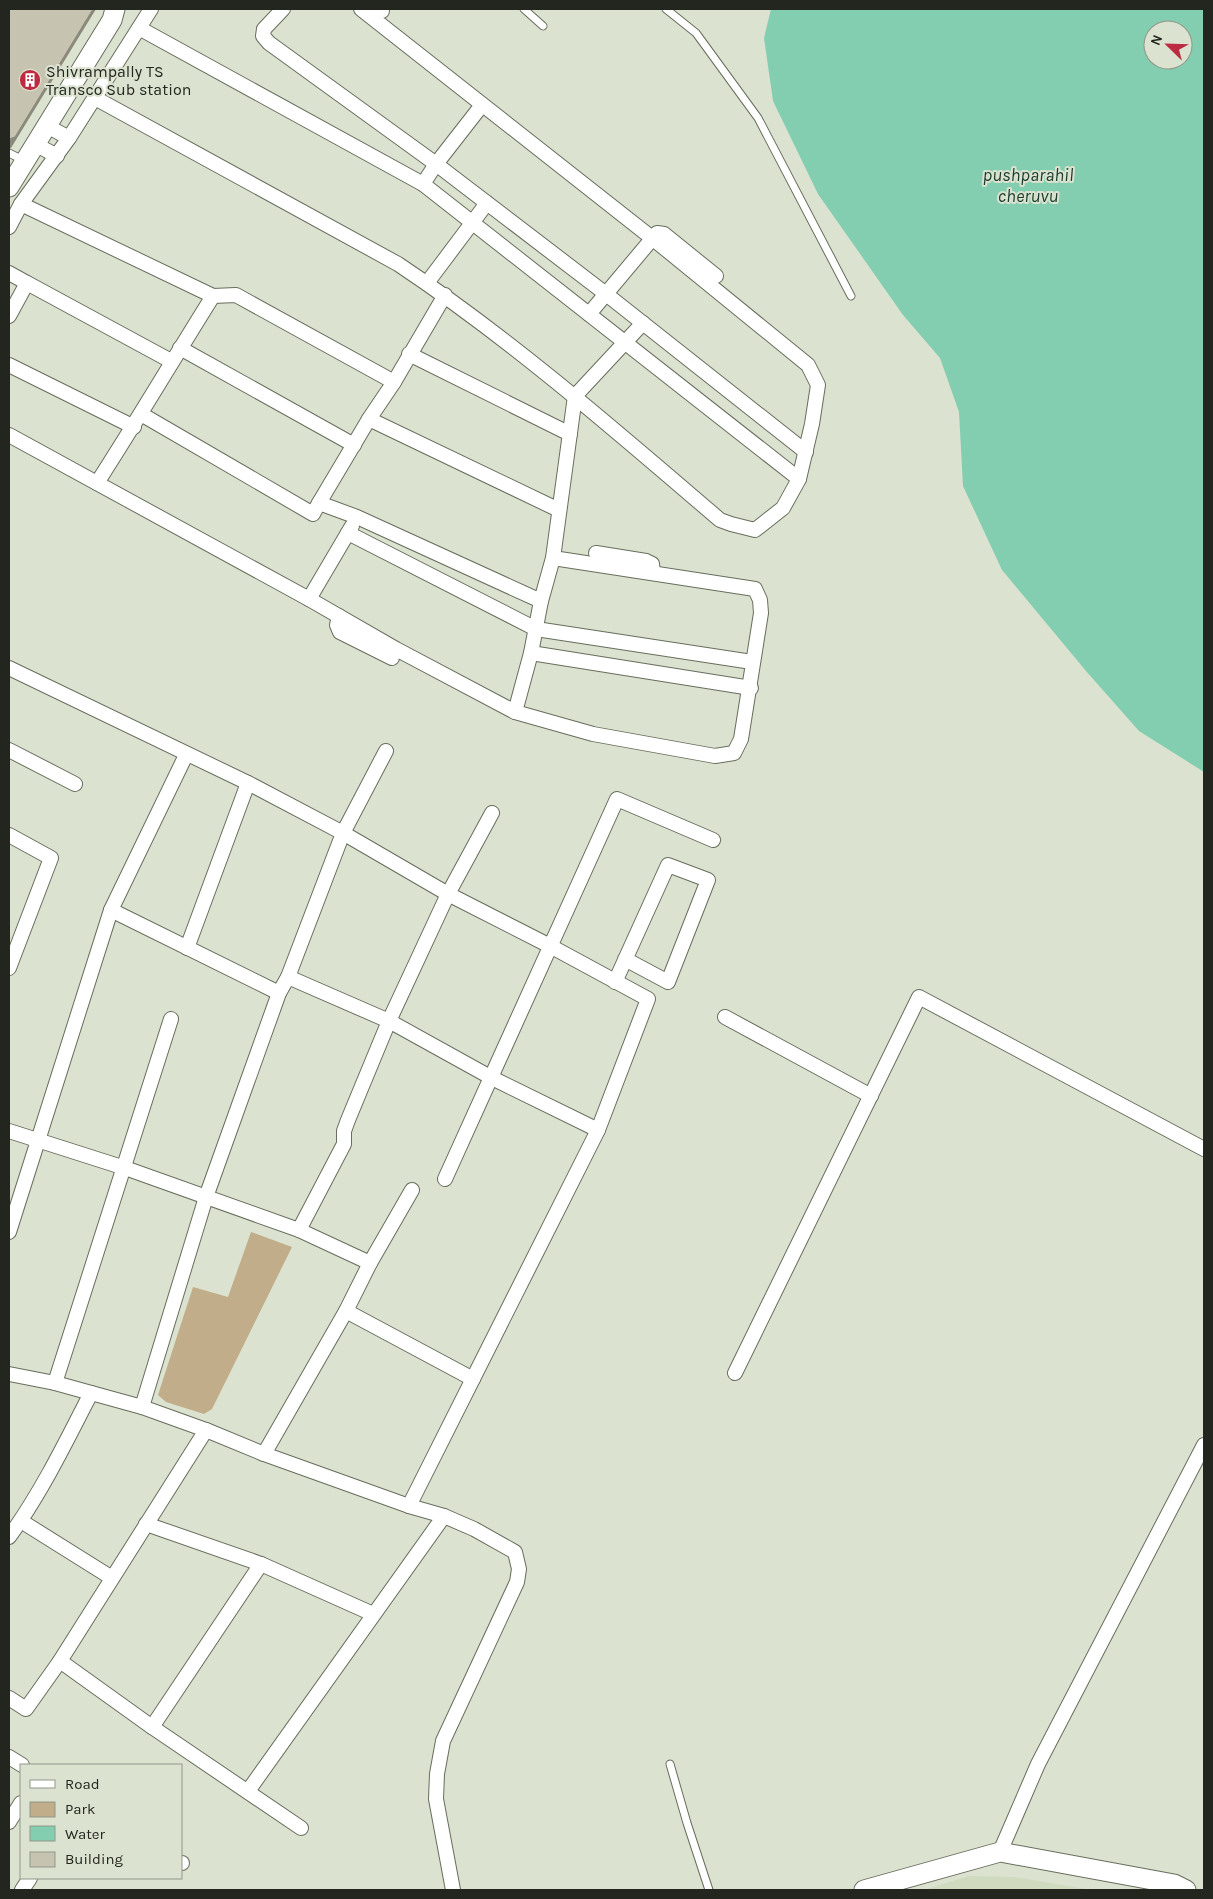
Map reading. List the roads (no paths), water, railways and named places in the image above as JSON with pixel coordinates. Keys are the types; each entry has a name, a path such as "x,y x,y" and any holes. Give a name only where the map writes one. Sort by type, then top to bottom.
{"street":[{"path":"9,187 17,157 36,144 112,20 115,9"},
{"path":"9,226 21,204 69,138 151,9"},
{"path":"283,9 264,29 263,36 269,43 436,164 606,294 806,452"},
{"path":"95,98 398,264 445,295 575,396 720,520 755,530 783,508 799,479 806,452 818,385 808,365 652,238 361,9"},
{"path":"139,28 423,184 799,479"},
{"path":"423,184 436,164 482,105"},
{"path":"47,126 69,138"},
{"path":"36,144 57,156"},
{"path":"427,283 487,203"},
{"path":"21,204 213,296 236,295 394,382"},
{"path":"589,314 657,233 664,234 716,276"},
{"path":"9,274 171,361"},
{"path":"9,316 26,283"},
{"path":"141,414 313,514 445,295"},
{"path":"97,483 134,427 171,361 213,296"},
{"path":"515,712 531,653 541,601 554,558 575,396 643,323"},
{"path":"180,348 354,445"},
{"path":"409,354 570,434"},
{"path":"9,365 134,427"},
{"path":"369,419 559,510"},
{"path":"9,435 309,599 396,649 515,712 593,734 715,756 734,753 741,739 761,613 760,600 755,589 554,558"},
{"path":"319,503 357,517 541,601"},
{"path":"309,599 357,517"},
{"path":"348,533 536,629 752,662"},
{"path":"596,553 646,561 652,564 653,573"},
{"path":"338,616 337,625 340,632 392,658"},
{"path":"531,653 750,688"},
{"path":"9,668 248,784 343,833 448,894 648,999 598,1130 409,1506"},
{"path":"9,750 75,784"},
{"path":"142,1407 206,1197 278,993 288,977 343,833 386,751"},
{"path":"9,1232 111,910 186,755"},
{"path":"188,948 248,784"},
{"path":"446,1179 617,799 713,840"},
{"path":"299,1230 344,1144 344,1131 348,1120 389,1021 448,894 492,813"},
{"path":"9,835 51,858 15,932 9,968"},
{"path":"615,982 625,959 668,865 708,880 668,982 625,959"},
{"path":"111,910 278,993"},
{"path":"288,977 389,1021 492,1078 598,1130"},
{"path":"735,1373 919,997 1204,1149"},
{"path":"725,1016 871,1096"},
{"path":"55,1383 172,1019"},
{"path":"9,1132 125,1168 299,1230 370,1263"},
{"path":"264,1454 346,1311 370,1263 412,1190"},
{"path":"346,1311 473,1379"},
{"path":"9,1374 55,1383 142,1407 206,1430 264,1454 409,1506 444,1516 474,1529 515,1552 518,1569 517,1582 443,1741 437,1774 436,1799 453,1890"},
{"path":"9,1537 21,1521 69,1437 91,1393"},
{"path":"9,1698 26,1709 60,1661 206,1430"},
{"path":"1000,1852 1038,1764 1204,1445"},
{"path":"248,1791 444,1516"},
{"path":"21,1521 112,1578"},
{"path":"146,1524 261,1564 373,1614"},
{"path":"152,1727 261,1564"},
{"path":"60,1661 152,1727 301,1828"},
{"path":"9,1757 20,1764"},
{"path":"9,1822 20,1804"},
{"path":"864,1890 1000,1852 1174,1884 1186,1890"},
{"path":"22,1890 29,1879"}],"lane":[{"path":"524,9 543,26"},
{"path":"666,9 696,33 758,118 851,296"},
{"path":"670,1764 708,1890"}],"water":[{"name":"pushparahil cheruvu","path":"771,9 1204,9 1204,772 1139,731 1002,570 963,486 959,412 940,358 903,315 818,194 773,101 764,38"}],"place":[{"name":"Shivrampally TS Transco Sub station","path":"30,80"}]}
